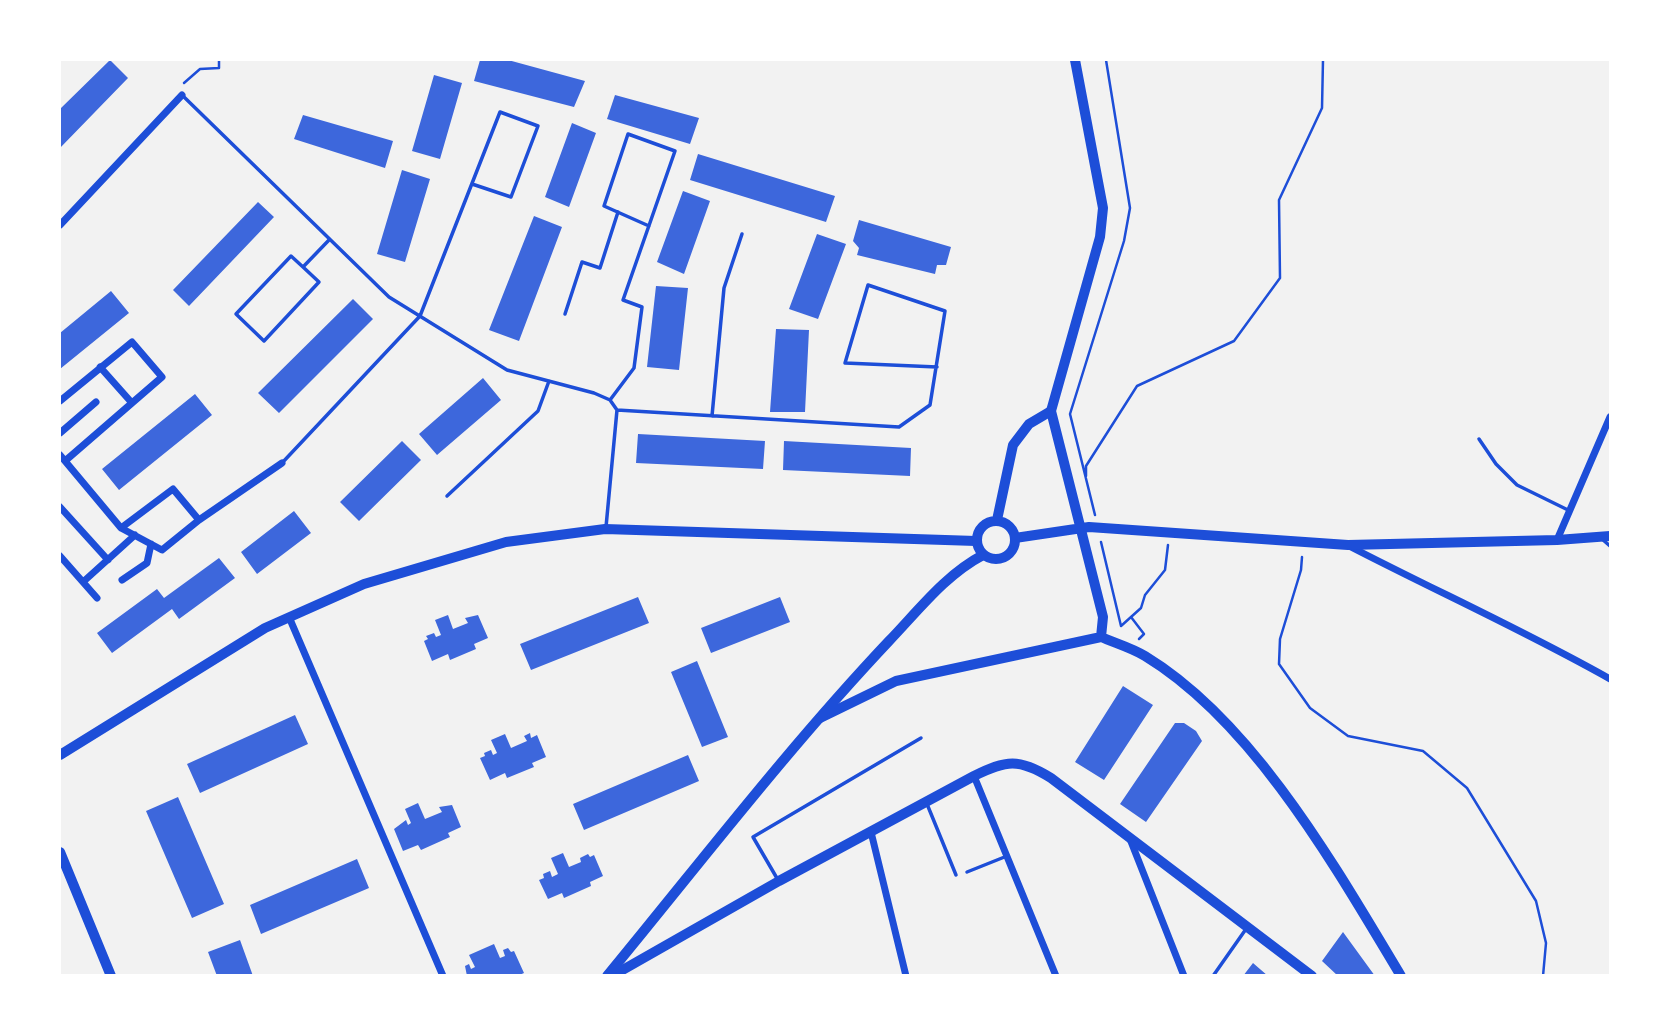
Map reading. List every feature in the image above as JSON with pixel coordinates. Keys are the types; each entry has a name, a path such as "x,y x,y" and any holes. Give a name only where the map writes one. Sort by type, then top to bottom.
{"main road":[{"path":"997,520 1013,445 1028,424 1051,411"},
{"path":"997,520 1012,530 1015,538 1010,552 1000,558 983,555 976,541 983,527 997,520"},
{"path":"609,975 864,667 948,579 969,562 983,555"}],"street":[{"path":"1075,60 1103,208 1100,237 1051,411 1102,617 1101,637"},
{"path":"60,225 182,95"},
{"path":"60,401 132,341 162,377 62,458 121,528 162,550 199,520 282,463"},
{"path":"100,368 132,403"},
{"path":"60,433 96,402"},
{"path":"1557,540 1611,417"},
{"path":"121,528 173,489 199,520"},
{"path":"60,507 108,560"},
{"path":"1015,538 1089,527 1348,545 1606,537"},
{"path":"60,755 265,628 363,584 506,542 605,529 976,541"},
{"path":"83,582 135,535"},
{"path":"122,580 147,563 151,544"},
{"path":"1348,545 1465,606 1561,651 1611,679"},
{"path":"60,556 97,598"},
{"path":"289,617 443,975"},
{"path":"819,719 897,681 1101,637 1143,654 1201,696 1260,763 1334,864 1401,975"},
{"path":"609,975 974,776 998,764 1016,762 1035,768 1051,778 1312,975"},
{"path":"974,776 1056,975"},
{"path":"870,832 906,975"},
{"path":"1130,838 1184,975"},
{"path":"60,852 111,975"}],"lane":[{"path":"182,95 389,297 507,370 594,393 610,400 617,410 605,529"},
{"path":"282,463 420,316 500,112 538,126 511,197 472,184"},
{"path":"610,400 634,368 642,307 622,300 649,226 675,151 628,134 604,206 649,226"},
{"path":"565,314 582,262 600,268 618,212"},
{"path":"712,416 724,288 742,234"},
{"path":"303,267 329,240"},
{"path":"291,256 303,267 319,282 264,341 236,314 291,256"},
{"path":"617,410 899,427 930,405 937,367 945,310 868,285 845,363 937,367"},
{"path":"447,496 538,411 549,381"},
{"path":"1479,439 1496,464 1517,485 1569,511"},
{"path":"1606,537 1611,546"},
{"path":"779,881 753,837 921,738"},
{"path":"926,802 956,875"},
{"path":"967,872 1007,856"},
{"path":"1213,975 1247,927"}],"path":[{"path":"196,74 200,69 219,68 219,60"},
{"path":"1088,508 1086,466 1137,386 1234,341 1280,278 1279,200 1322,108 1323,60"},
{"path":"1118,612 1121,626 1141,608 1144,595 1165,570 1168,545"},
{"path":"1301,557 1301,570 1280,639 1279,664 1310,708 1348,736 1423,751 1467,788 1536,901 1546,943 1544,975"},
{"path":"1131,617 1144,634 1139,639"}],"building":[{"path":"110,60 128,78 60,148 60,109"},
{"path":"480,60 508,60 585,81 574,107 474,81"},
{"path":"434,75 462,83 440,159 412,151"},
{"path":"615,95 699,118 690,144 607,119"},
{"path":"303,115 393,141 385,168 294,139"},
{"path":"572,123 596,133 569,207 545,197"},
{"path":"698,154 835,196 826,222 690,180"},
{"path":"402,170 430,179 405,262 377,254"},
{"path":"683,191 710,201 684,274 657,262"},
{"path":"258,202 274,217 189,306 173,290"},
{"path":"534,216 562,227 519,341 489,330"},
{"path":"859,220 951,247 946,265 937,265 935,274 857,255 859,248 853,241"},
{"path":"817,234 846,244 818,319 789,309"},
{"path":"656,286 688,288 679,370 647,367"},
{"path":"111,291 129,313 60,369 60,333"},
{"path":"353,299 373,319 279,413 258,393"},
{"path":"776,329 809,330 805,412 770,412"},
{"path":"483,378 501,400 437,455 419,434"},
{"path":"195,394 212,415 119,490 102,469"},
{"path":"638,434 765,441 763,469 636,463"},
{"path":"402,441 421,460 359,521 340,502"},
{"path":"784,441 911,448 910,476 783,470"},
{"path":"294,511 311,533 257,574 241,552"},
{"path":"219,558 235,578 179,619 172,609 112,653 97,633 157,589 164,598"},
{"path":"638,597 649,623 531,670 520,644"},
{"path":"780,597 790,622 711,653 701,628"},
{"path":"448,615 453,629 468,623 465,618 478,615 488,638 474,644 476,649 450,660 448,654 432,661 424,641 428,639 426,636 434,633 436,637 441,635 435,620"},
{"path":"697,661 728,737 702,747 671,672"},
{"path":"1123,686 1153,705 1104,780 1075,762"},
{"path":"295,715 308,744 200,793 187,764"},
{"path":"1175,723 1184,723 1196,731 1202,741 1146,822 1120,804"},
{"path":"530,733 531,738 537,735 546,757 532,763 534,767 507,778 505,773 490,780 480,758 491,750 493,755 497,753 491,740 505,734 511,748 527,741 524,736"},
{"path":"688,755 699,781 584,830 573,804"},
{"path":"178,797 224,904 192,918 146,811"},
{"path":"418,803 425,819 442,812 439,807 452,805 461,827 448,833 450,837 421,850 418,845 403,851 394,829 406,820 408,825 411,823 405,809"},
{"path":"563,853 569,867 581,862 580,858 588,854 590,857 594,855 603,876 590,882 591,886 564,898 562,893 548,899 539,880 544,878 543,874 550,871 552,877 558,874 551,858"},
{"path":"357,859 369,888 261,934 250,905"},
{"path":"1343,932 1375,976 1338,976 1322,961"},
{"path":"240,940 253,976 217,976 208,952"},
{"path":"494,944 500,958 505,956 503,950 508,948 511,952 514,951 524,973 517,976 467,976 465,966 469,964 471,969 475,967 469,955"},
{"path":"1253,963 1268,976 1243,976"}]}
